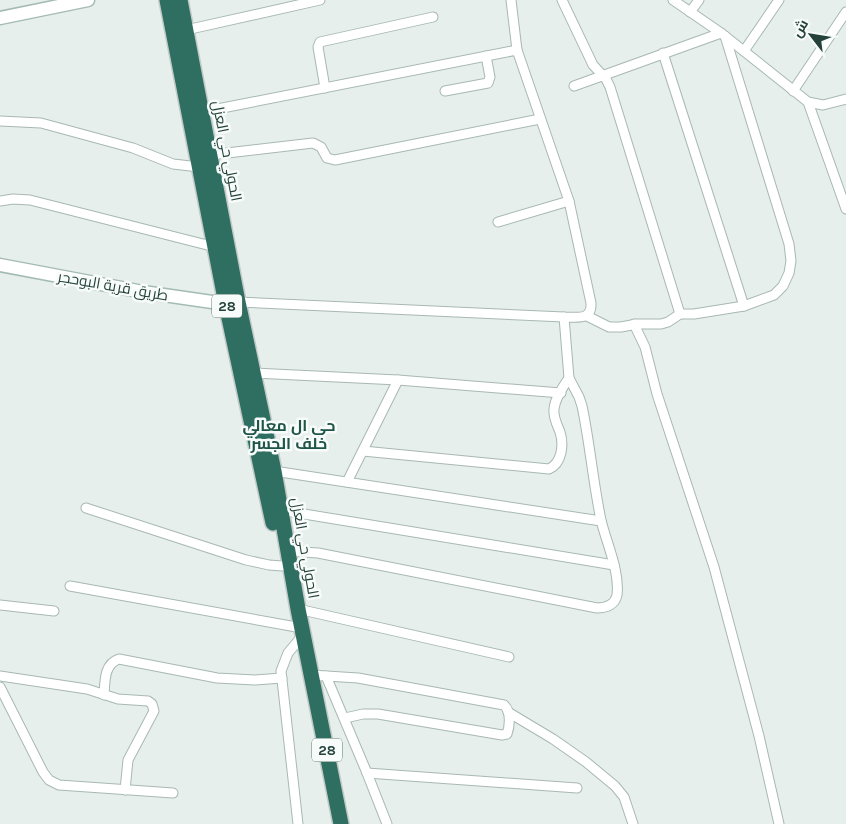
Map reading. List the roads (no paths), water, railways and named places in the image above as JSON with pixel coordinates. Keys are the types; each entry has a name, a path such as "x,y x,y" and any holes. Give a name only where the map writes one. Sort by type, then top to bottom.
{"highway":[{"name":"الحولي حي العزل","path":"167,0 215,247 253,373 274,471 298,609"},
{"name":"الحولي حي العزل","path":"180,0 210,155 232,303 282,566 291,598 298,609"},
{"name":"28","path":"298,609 302,631 318,675 341,824"}],"street":[{"path":"0,18 88,0"},
{"path":"186,30 320,0"},
{"path":"511,0 517,50 569,201 591,303 590,312 587,316"},
{"path":"562,0 594,65 610,87 680,314"},
{"path":"673,0 723,35 808,102 823,106 846,99"},
{"path":"690,12 699,0"},
{"path":"744,51 778,0"},
{"path":"793,91 846,12"},
{"path":"325,88 318,47 320,42 433,17"},
{"path":"574,86 663,53 723,35"},
{"path":"232,303 564,317 587,316 609,327 621,327 634,324 664,324 680,314 694,314 744,306 774,295 783,286 789,273 790,253 723,35"},
{"path":"202,112 517,50"},
{"path":"663,53 744,306"},
{"path":"445,91 488,83 490,78 486,56"},
{"path":"808,102 846,209"},
{"path":"210,155 313,143 321,146 327,158 335,160 540,120"},
{"path":"0,121 41,123 133,148 172,164 199,167"},
{"path":"0,201 13,199 30,200 215,247"},
{"path":"498,222 569,201"},
{"name":"طريق قرية البوحجر","path":"0,266 143,292 232,303"},
{"path":"287,551 311,552 597,608 606,608 613,604 617,596 614,565 601,521 582,406 569,378 564,317"},
{"path":"634,324 645,347 657,394 714,568 759,736 778,824"},
{"path":"253,373 398,380 561,392"},
{"path":"363,451 549,469 558,462 562,448 561,434 554,412 555,403 569,378"},
{"path":"347,482 398,380"},
{"path":"274,471 601,521"},
{"path":"86,508 246,560 269,566 282,566"},
{"path":"280,510 614,565"},
{"path":"70,586 302,631 282,664 298,824"},
{"path":"0,605 54,612"},
{"path":"298,609 509,657"},
{"path":"104,695 108,668 112,662 119,659 217,678 249,680 282,678"},
{"path":"318,675 358,678 501,704 506,706 508,712 508,732 504,735 378,714 363,714 345,718"},
{"path":"318,675 345,718 368,773 386,824"},
{"path":"0,676 88,688 118,699 148,701 154,706 154,711 128,760 125,790"},
{"path":"0,687 43,772 49,780 59,785 173,793"},
{"path":"508,712 553,739 616,786 624,797 633,824"},
{"path":"368,773 577,788"}],"district":[{"name":"حي ال معالي خلف الجسر","path":"289,434"}]}
